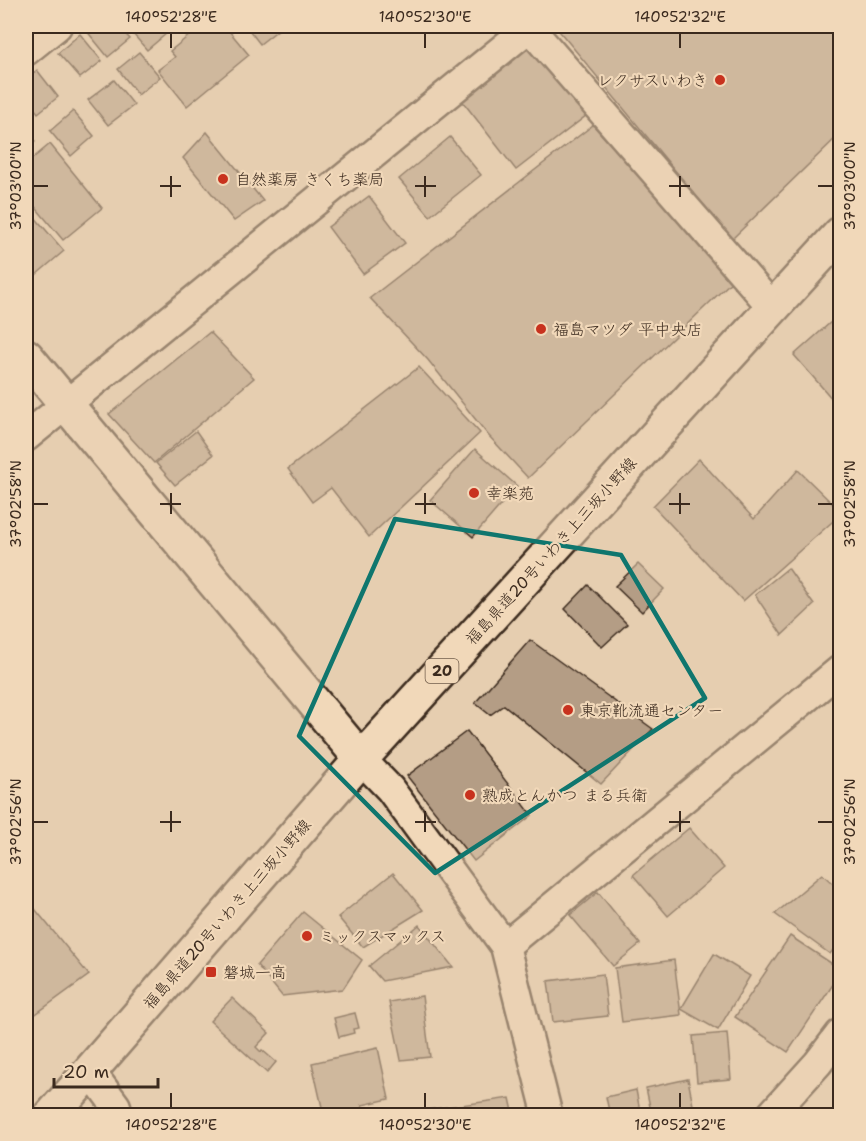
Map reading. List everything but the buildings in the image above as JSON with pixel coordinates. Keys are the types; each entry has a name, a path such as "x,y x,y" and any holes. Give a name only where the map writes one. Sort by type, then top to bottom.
{"main road":[{"name":"福島県道20号いわき上三坂小野線","path":"51,1116 361,759 840,234"},
{"path":"26,356 65,406 361,759"}],"street":[{"path":"26,51 57,26"},
{"path":"26,437 529,26 773,308"},
{"path":"506,946 840,670"},
{"path":"361,759 390,789 506,946 548,1116"},
{"path":"770,1116 818,1064 840,1034"},
{"path":"91,1072 116,1106 118,1116"}],"highlighted area":[{"path":"395,519 621,555 705,698 435,873 299,736"}],"place":[{"name":"レクサスいわき","path":"720,80"},
{"name":"自然薬房 きくち薬局","path":"223,179"},
{"name":"福島マツダ 平中央店","path":"541,329"},
{"name":"幸楽苑","path":"474,493"},
{"name":"東京靴流通センター","path":"568,710"},
{"name":"熟成とんかつ まる兵衛","path":"470,795"},
{"name":"ミックスマックス","path":"307,936"},
{"name":"磐城一高","path":"211,972"}]}
